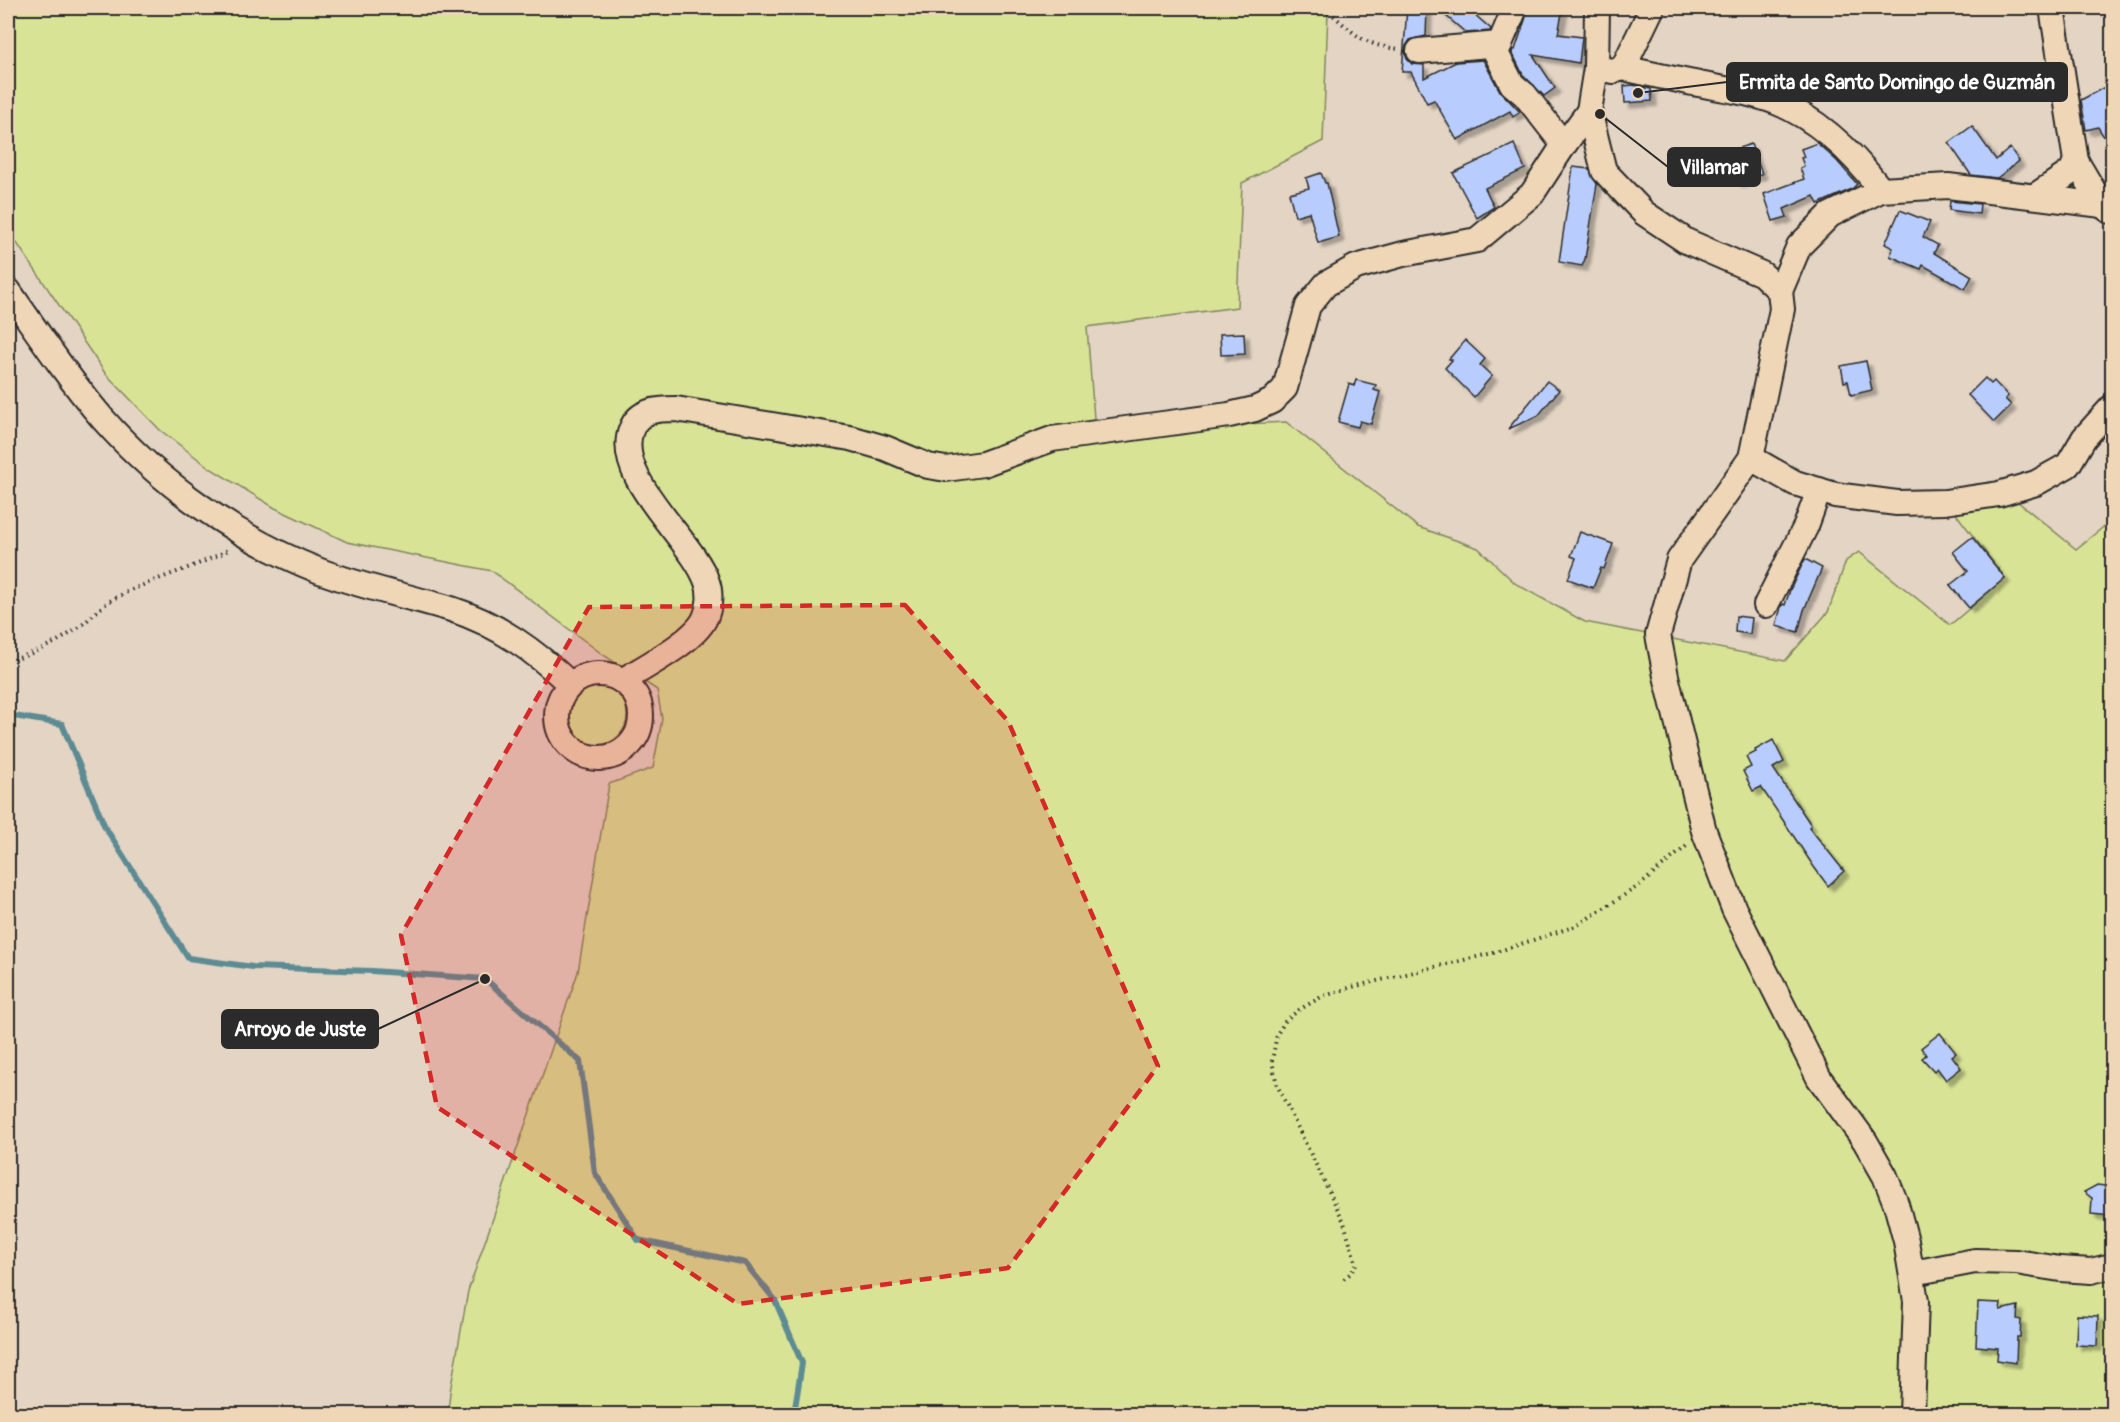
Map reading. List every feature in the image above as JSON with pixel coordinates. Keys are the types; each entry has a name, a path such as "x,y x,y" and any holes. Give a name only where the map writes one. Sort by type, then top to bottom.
{"street":[{"path":"1515,8 1496,53 1512,84 1525,95 1563,145"},
{"path":"1597,8 1596,68 1590,111 1604,171 1644,213 1686,241 1762,274 1780,291"},
{"path":"1623,69 1652,8"},
{"path":"2052,8 2076,161 2107,209"},
{"path":"1419,51 1500,44"},
{"path":"1596,68 1613,71 1623,69 1776,102 1807,118 1834,139 1867,171 1881,190"},
{"path":"622,681 690,637 705,618 710,599 707,581 637,479 628,454 627,440 634,423 644,413 676,409 850,438 885,448 928,466 946,469 983,464 1052,439 1229,415 1255,409 1272,401 1285,388 1308,306 1326,284 1356,267 1402,254 1477,240 1532,194 1563,145 1590,111"},
{"path":"2035,196 2071,172 2076,161"},
{"path":"1912,1414 1916,1301 1913,1273 1896,1204 1885,1176 1865,1142 1819,1078 1734,909 1704,831 1658,635 1679,560 1751,458 1782,309 1780,291 1799,246 1830,215 1881,190 1948,186 2035,196 2107,209"},
{"path":"8,290 82,394 104,420 177,488 251,538 321,571 469,615 503,631 536,653 571,685"},
{"path":"1751,458 1795,483 1835,495 1897,503 1945,502 1999,494 2027,486 2068,465 2084,438 2112,406"},
{"path":"1766,605 1806,526 1819,490"},
{"path":"594,674 609,675 622,681 632,691 640,708 639,727 635,737 626,748 610,757 591,758 572,749 559,732 557,724 557,709 564,692 577,680 594,674"},
{"path":"1913,1273 1975,1261 2016,1262 2091,1271 2112,1266"}],"path":[{"path":"1324,8 1357,36 1371,44 1419,51"},
{"path":"8,662 50,646 79,627 110,601 208,561 251,538"},
{"path":"1344,1279 1352,1272 1356,1264 1344,1222 1276,1085 1272,1061 1274,1045 1277,1034 1286,1020 1321,998 1352,987 1493,953 1576,926 1640,885 1704,831"}],"highlighted area":[{"path":"905,605 1008,721 1158,1066 1008,1268 738,1304 437,1107 401,935 589,607"}],"green space":[{"path":"8,8 1324,8 1328,11 1323,141 1242,183 1237,307 1087,327 1095,432 1286,422 1418,527 1478,548 1516,584 1585,622 1785,661 1828,612 1846,561 1859,552 1950,625 2005,578 1950,506 2012,497 2076,549 2112,520 2112,1414 448,1414 468,1291 578,972 609,784 653,768 662,719 657,690 602,654 492,571 347,542 275,508 210,468 160,430 105,373 8,230"},
{"path":"597,685 609,687 622,698 627,715 625,727 614,740 597,745 585,743 572,732 567,715 569,703 580,690"}],"building":[{"path":"1407,8 1427,8 1426,36 1410,40 1405,52 1412,64 1424,65 1424,78 1456,62 1483,60 1500,91 1520,112 1513,117 1510,111 1457,140 1434,100 1427,103 1411,72 1402,72"},
{"path":"1437,8 1467,8 1491,29 1490,31 1466,33"},
{"path":"1529,8 1563,8 1558,34 1582,37 1579,63 1533,55 1555,88 1544,96 1523,75 1512,52 1513,49 1515,50"},
{"path":"2112,83 2112,150 2098,127 2086,130 2081,100"},
{"path":"1633,85 1651,89 1652,101 1625,103 1624,86"},
{"path":"1972,126 1996,160 2010,148 2019,161 1997,178 1971,175 1949,143"},
{"path":"1817,143 1857,184 1852,189 1818,204 1814,196 1784,209 1787,217 1773,221 1764,194 1804,179 1800,168 1804,166 1801,149"},
{"path":"1514,144 1525,169 1485,188 1494,207 1477,218 1453,173"},
{"path":"1751,144 1762,174 1738,183 1731,173 1724,153"},
{"path":"1573,167 1589,169 1597,184 1582,266 1559,262"},
{"path":"1321,173 1327,183 1339,237 1318,243 1309,212 1295,216 1289,193 1309,188 1306,178"},
{"path":"1950,201 1980,204 1979,214 1949,210"},
{"path":"1900,210 1930,222 1923,237 1938,245 1934,253 1972,276 1965,289 1923,265 1921,269 1890,256 1893,248 1885,244"},
{"path":"1244,333 1245,354 1221,355 1220,334"},
{"path":"1465,340 1485,359 1480,365 1492,376 1474,397 1445,368 1452,360 1449,359"},
{"path":"1866,361 1872,390 1851,395 1848,381 1844,382 1841,366"},
{"path":"1985,378 1991,384 1994,381 2008,396 2005,399 2011,405 1994,422 1968,395"},
{"path":"1356,380 1376,385 1374,390 1380,392 1371,424 1360,421 1358,427 1338,422 1349,384 1354,386"},
{"path":"1547,381 1559,390 1538,416 1508,429"},
{"path":"1580,532 1613,544 1604,569 1601,568 1593,588 1568,579 1576,558 1571,556"},
{"path":"1972,537 2005,578 1969,608 1950,585 1968,571 1953,552"},
{"path":"1805,559 1822,568 1804,610 1798,632 1776,626 1781,607 1785,605"},
{"path":"1736,616 1752,618 1750,634 1735,632"},
{"path":"1773,740 1784,762 1773,768 1811,825 1809,827 1844,871 1828,886 1761,787 1753,791 1743,771 1751,767 1746,757"},
{"path":"1940,1033 1956,1053 1952,1056 1961,1068 1946,1080 1937,1068 1934,1071 1922,1058 1926,1055 1921,1048"},
{"path":"2097,1185 2112,1187 2112,1216 2091,1214 2092,1198 2084,1192"},
{"path":"1978,1302 2001,1303 2000,1310 2018,1306 2017,1319 2021,1320 2020,1337 2017,1337 2016,1363 1997,1360 1998,1348 1976,1346"},
{"path":"2077,1315 2098,1316 2097,1346 2076,1345"}],"waterway":[{"path":"8,715 62,724 105,827 188,958 253,967 372,971 485,979 580,1061 595,1173 638,1240 745,1263 775,1300 802,1363 794,1414"}],"place":[{"name":"Ermita de Santo Domingo de Guzmán","path":"1638,93"},
{"name":"Villamar","path":"1600,114"},
{"name":"Arroyo de Juste","path":"485,979"}]}
